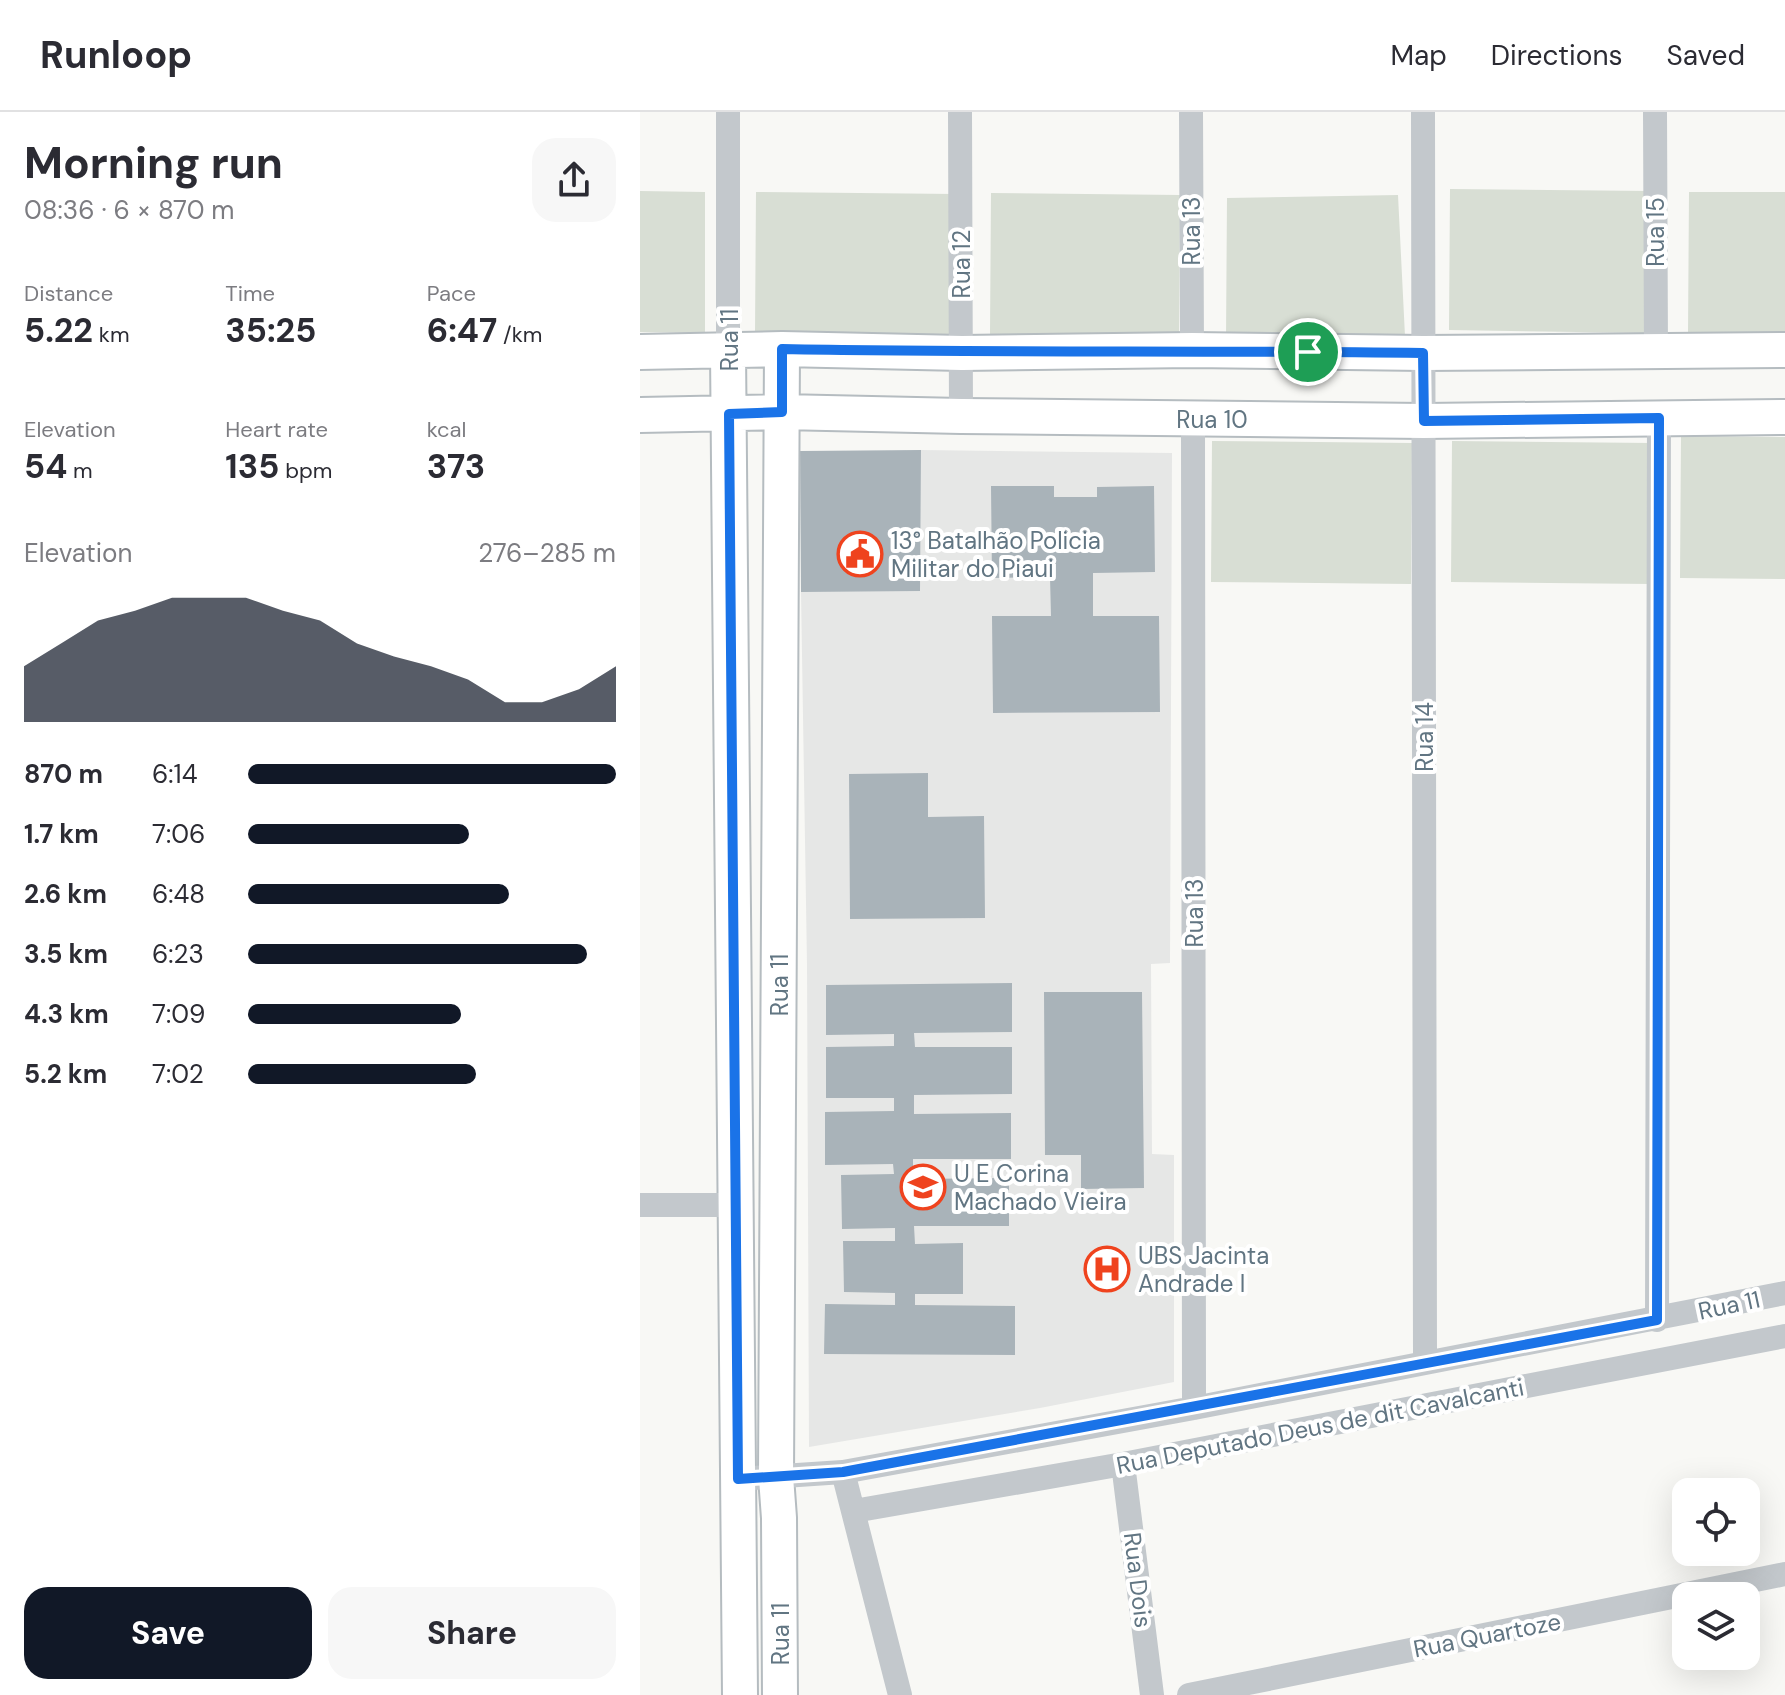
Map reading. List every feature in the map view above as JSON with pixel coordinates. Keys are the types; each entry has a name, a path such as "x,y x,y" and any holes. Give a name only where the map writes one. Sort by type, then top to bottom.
{"main road":[{"path":"640,352 782,349 962,353 1192,350 1656,353 1785,350"},
{"name":"Rua 11","path":"780,1695 776,1477 782,349"},
{"name":"Rua 11","path":"728,351 740,1695"},
{"name":"Rua 10","path":"640,415 782,412 1424,421 1785,417"}],"street":[{"name":"Rua 11","path":"728,112 728,351"},
{"name":"Rua 12","path":"960,112 961,416"},
{"name":"Rua 13","path":"1191,112 1192,350"},
{"name":"Rua 14","path":"1423,112 1425,1362"},
{"name":"Rua 15","path":"1655,112 1656,353"},
{"path":"1657,1320 1659,418"},
{"name":"Rua 13","path":"1193,419 1194,1408"},
{"path":"640,1205 734,1205"},
{"name":"Rua 11","path":"738,1479 843,1472 1194,1408 1785,1293"},
{"name":"Rua Deputado Deus de dit Cavalcanti","path":"854,1511 1123,1464 1785,1336"},
{"name":"Rua Dois","path":"1123,1464 1152,1695"},
{"path":"843,1472 900,1695"},
{"name":"Rua Quartoze","path":"1189,1695 1785,1574"}],"shaded area":[{"path":"1450,189 1650,191 1648,333 1449,330"},
{"path":"640,191 705,192 705,333 640,332"},
{"path":"756,192 955,194 954,335 755,333"},
{"path":"1689,192 1785,192 1785,333 1688,333"},
{"path":"991,193 1180,195 1179,334 990,334"},
{"path":"1398,195 1405,336 1226,339 1227,198"},
{"path":"1681,436 1785,437 1785,579 1680,578"},
{"path":"1212,441 1412,443 1411,584 1211,582"},
{"path":"1452,441 1652,443 1651,584 1451,582"},
{"path":"921,450 1172,453 1170,963 1151,964 1152,1154 1174,1155 1174,1382 809,1447 807,965 801,592"}],"building":[{"name":"13° Batalhão Policia Militar do Piaui","path":"921,450 920,591 801,592 800,451"},
{"path":"991,486 1054,486 1054,497 1097,497 1097,487 1154,486 1155,572 1093,573 1093,616 1159,616 1160,712 993,713 992,616 1051,616 1050,577 992,578"},
{"path":"928,773 928,817 984,816 985,918 850,919 849,774"},
{"path":"1012,983 1012,1032 914,1033 915,1047 1012,1047 1012,1094 914,1095 914,1114 1011,1113 1011,1159 913,1159 913,1179 1009,1178 1009,1226 914,1226 915,1244 963,1243 963,1294 915,1294 915,1305 1015,1306 1015,1355 824,1354 825,1304 895,1305 895,1293 844,1292 843,1241 895,1241 895,1228 842,1229 841,1175 894,1174 893,1164 825,1165 825,1112 894,1111 894,1098 826,1098 826,1047 894,1046 894,1034 826,1035 826,985"},
{"path":"1044,992 1142,992 1144,1188 1081,1189 1081,1155 1045,1155"}],"place":[{"name":"13° Batalhão Policia Militar do Piaui","path":"860,554"},
{"name":"U E Corina Machado Vieira","path":"923,1187"},
{"name":"UBS Jacinta Andrade I","path":"1107,1269"}],"route":[{"path":"782,349 962,353 1308,352 1423,353 1424,421 1659,418 1657,1320 843,1472 738,1479 729,414 782,412 782,349"}]}
